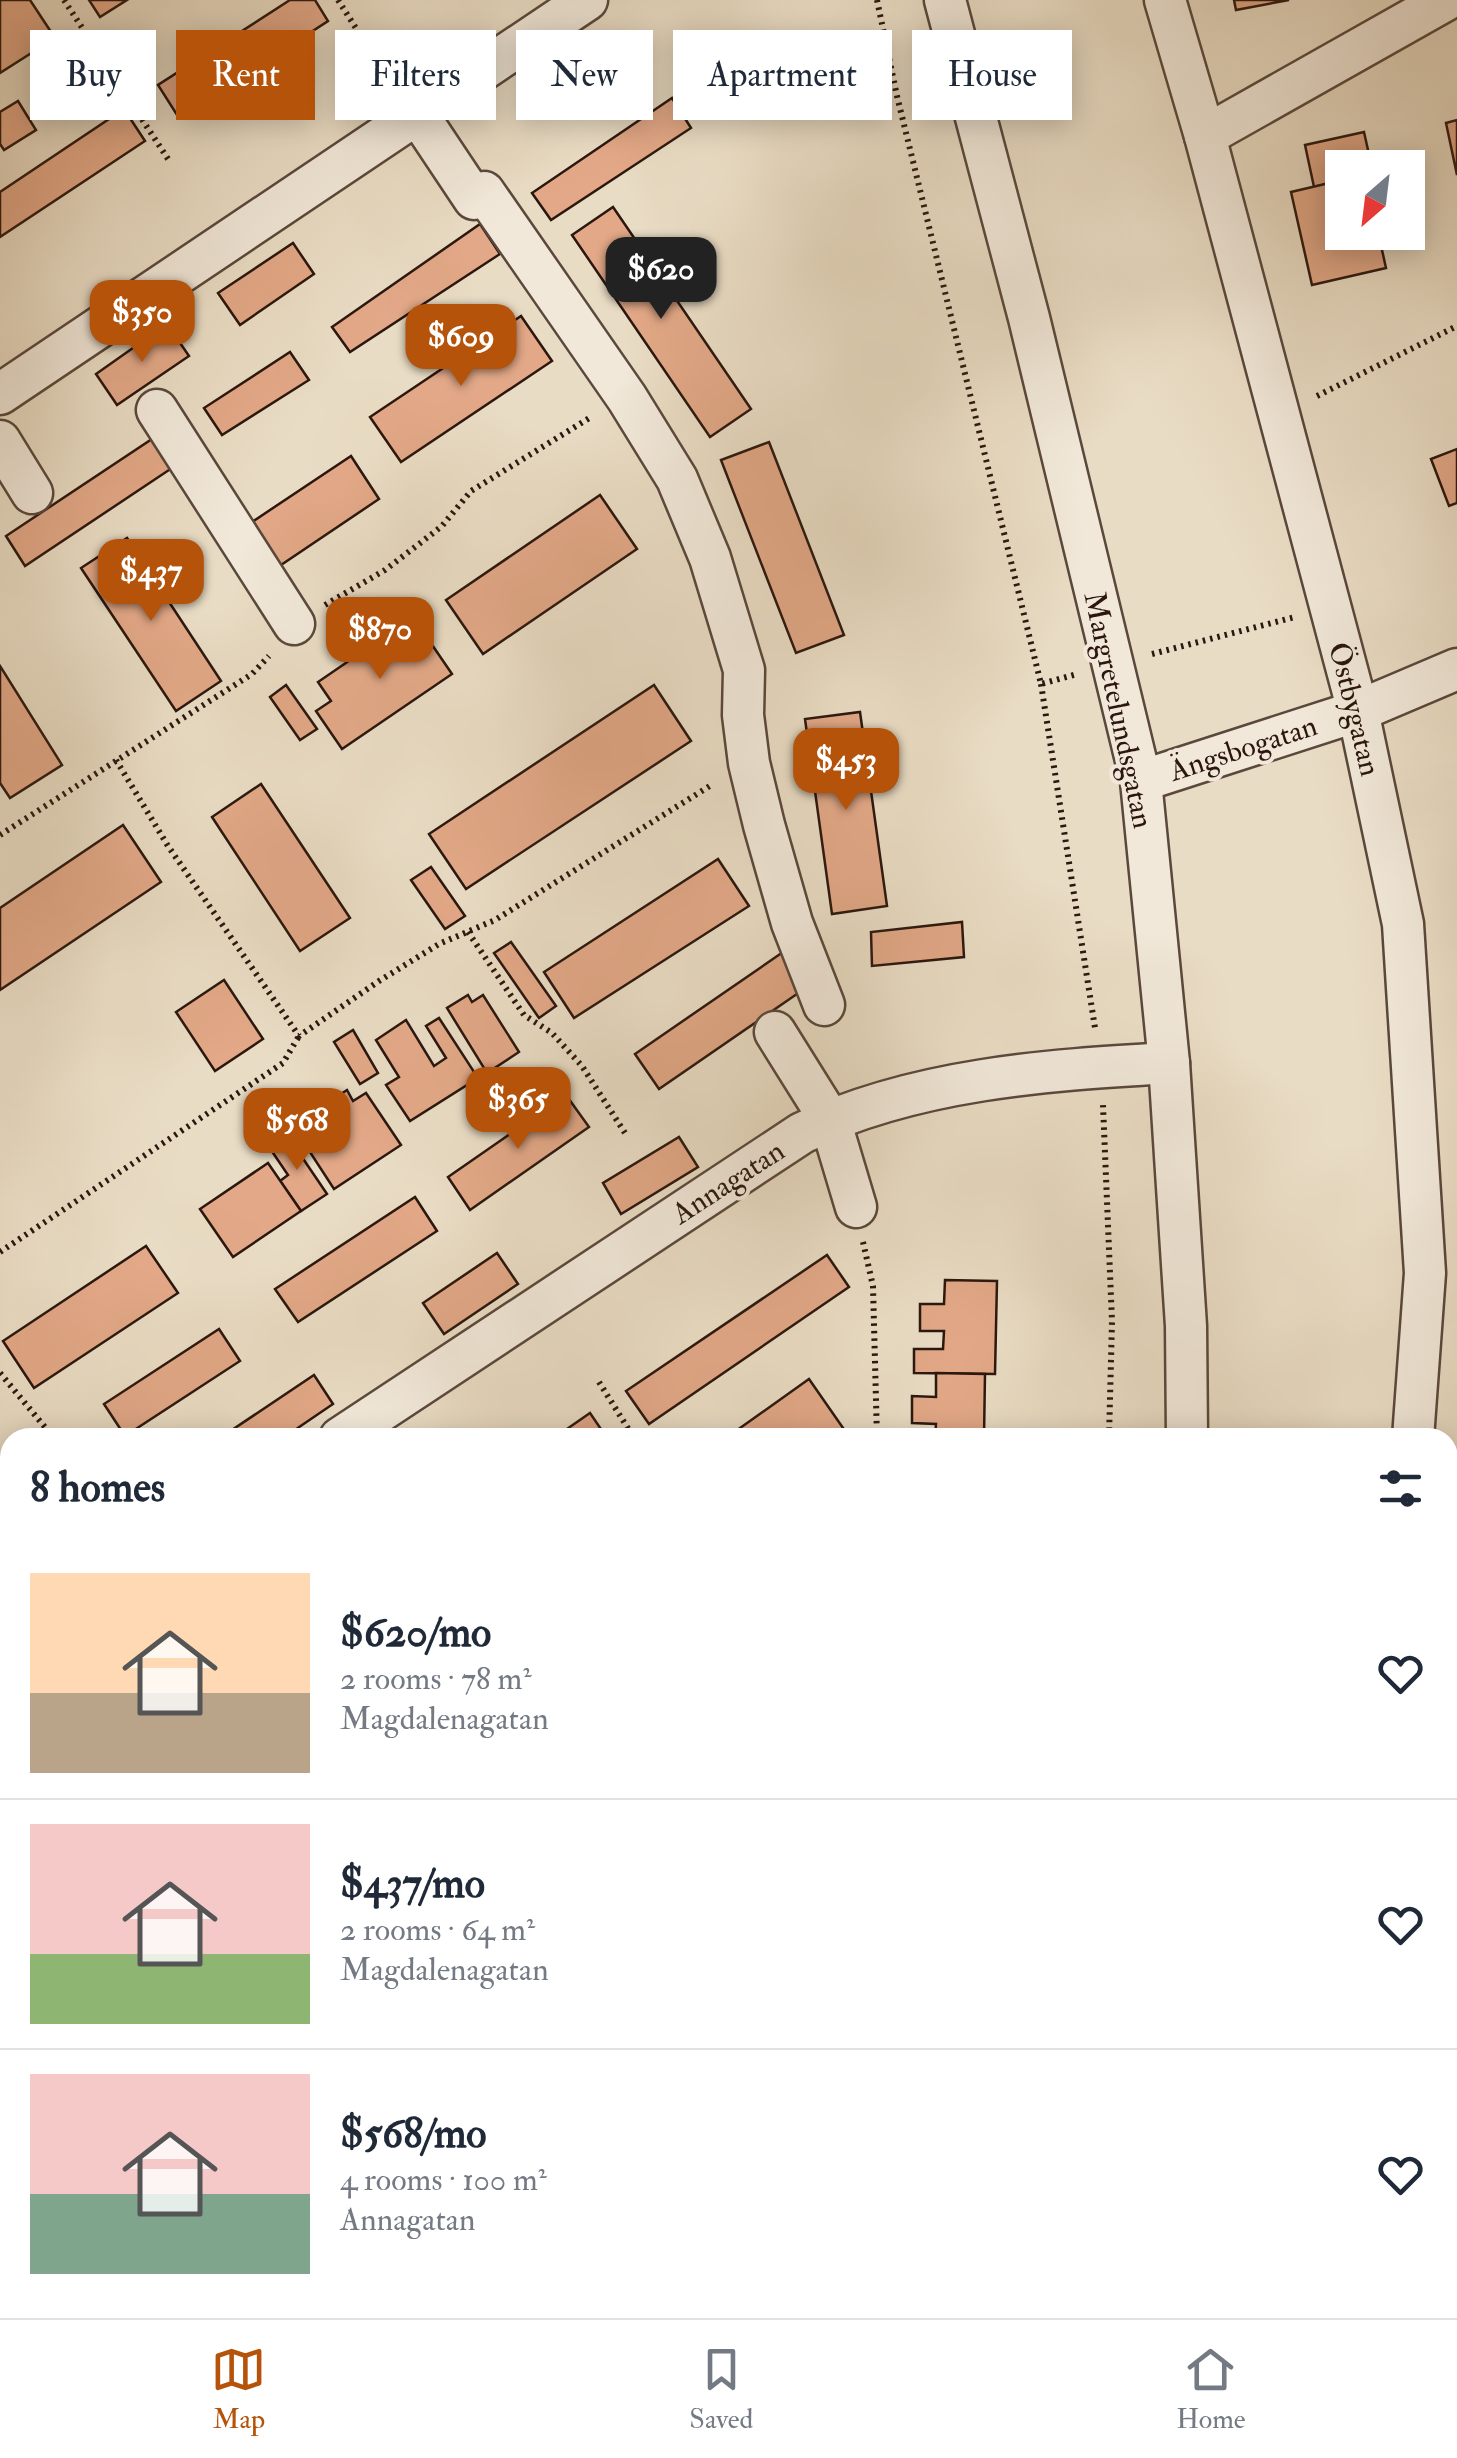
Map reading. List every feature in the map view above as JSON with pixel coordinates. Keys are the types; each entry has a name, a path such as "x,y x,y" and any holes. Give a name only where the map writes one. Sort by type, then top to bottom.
{"street":[{"path":"496,62 587,0"},
{"name":"Margretelundsgatan","path":"945,0 1029,318 1141,782 1168,1063 1186,1326 1187,1428"},
{"name":"Östbygatan","path":"1165,0 1358,711 1403,924 1425,1273 1414,1428"},
{"path":"1205,136 1446,0"},
{"path":"0,394 411,120"},
{"path":"422,120 627,398 677,479 710,558 744,670 743,715 749,763 792,923 824,1004"},
{"path":"156,410 294,624"},
{"path":"0,441 32,493"},
{"name":"Ängsbogatan","path":"1141,782 1358,711 1457,669"},
{"path":"774,1032 830,1120 856,1207"},
{"name":"Annagatan","path":"355,1428 802,1133 830,1120 960,1084 1027,1073 1168,1063"}],"path":[{"path":"64,0 168,159"},
{"path":"338,0 357,30"},
{"path":"1280,414 1457,326"},
{"path":"0,835 252,674 294,624 385,570 442,526 471,491 627,398"},
{"path":"116,760 168,846 299,1036"},
{"path":"0,1252 283,1063 299,1036 379,981 439,944 496,920 749,763"},
{"path":"468,932 524,1015 552,1033 582,1066 624,1133"},
{"path":"856,1207 873,1286 876,1428"},
{"path":"0,1373 46,1428"},
{"path":"599,1382 628,1428"}],"building":[{"path":"0,0 30,0 50,30 30,30 30,54 0,73"},
{"path":"89,0 127,0 100,17"},
{"path":"290,0 315,0 328,21 314,30 243,30"},
{"path":"1234,0 1289,0 1236,10"},
{"path":"176,73 176,113 158,85"},
{"path":"672,98 673,120 686,120 691,128 551,220 532,193 640,120 653,120 653,111"},
{"path":"18,101 36,130 4,150 0,144 0,112"},
{"path":"108,120 131,120 145,141 0,237 0,192"},
{"path":"1457,120 1457,175 1446,123"},
{"path":"1364,132 1368,150 1325,150 1325,184 1314,187 1305,145"},
{"path":"1325,184 1325,250 1382,250 1386,268 1312,285 1291,192"},
{"path":"613,207 751,409 710,437 572,235"},
{"path":"480,224 500,254 350,352 332,327"},
{"path":"293,243 314,274 240,325 218,293"},
{"path":"521,316 552,361 401,462 370,417"},
{"path":"167,324 189,356 117,405 96,374"},
{"path":"290,352 309,380 222,435 204,408"},
{"path":"155,437 175,466 25,566 6,536"},
{"path":"769,442 844,635 796,653 721,460"},
{"path":"1457,449 1457,503 1449,506 1431,459"},
{"path":"351,456 379,499 278,567 249,524"},
{"path":"600,495 637,549 483,654 446,600"},
{"path":"127,538 221,681 176,711 81,568"},
{"path":"413,617 452,674 342,749 316,711 331,701 318,682"},
{"path":"0,666 62,765 10,798 0,783"},
{"path":"286,685 317,729 300,740 270,697"},
{"path":"654,685 691,741 466,889 429,834"},
{"path":"860,712 887,906 832,914 805,719"},
{"path":"261,784 350,918 300,951 212,817"},
{"path":"123,825 161,882 0,990 0,908"},
{"path":"718,859 749,906 574,1018 544,972"},
{"path":"431,867 465,916 445,929 411,880"},
{"path":"962,922 964,957 872,966 871,932"},
{"path":"511,942 556,1006 539,1018 494,953"},
{"path":"786,950 810,985 659,1089 635,1054"},
{"path":"224,980 263,1039 215,1071 176,1012"},
{"path":"468,995 472,1002 483,995 519,1052 487,1073 447,1008"},
{"path":"439,1018 478,1078 410,1121 386,1085 399,1077 376,1040 406,1020 434,1066 446,1058 426,1026"},
{"path":"353,1030 378,1073 360,1084 334,1042"},
{"path":"347,1090 353,1101 366,1093 401,1145 334,1189 293,1126 314,1113 320,1122 332,1114 326,1104"},
{"path":"566,1095 589,1127 470,1210 448,1177"},
{"path":"285,1132 327,1194 301,1211 280,1181 288,1175 267,1144"},
{"path":"679,1137 698,1167 621,1214 603,1183"},
{"path":"268,1163 301,1211 233,1257 200,1209"},
{"path":"415,1197 437,1231 298,1322 275,1289"},
{"path":"146,1246 178,1293 34,1388 3,1341"},
{"path":"497,1253 518,1284 444,1334 423,1303"},
{"path":"827,1255 849,1287 649,1424 626,1391"},
{"path":"945,1280 997,1281 995,1374 914,1373 914,1349 943,1349 944,1331 920,1331 920,1304 944,1304"},
{"path":"219,1329 240,1361 137,1428 120,1428 104,1404"},
{"path":"936,1373 985,1374 984,1428 936,1428 936,1424 912,1423 912,1396 936,1397"},
{"path":"314,1375 333,1404 298,1428 235,1428"},
{"path":"809,1379 843,1428 740,1428"},
{"path":"590,1413 600,1428 568,1428"}]}
